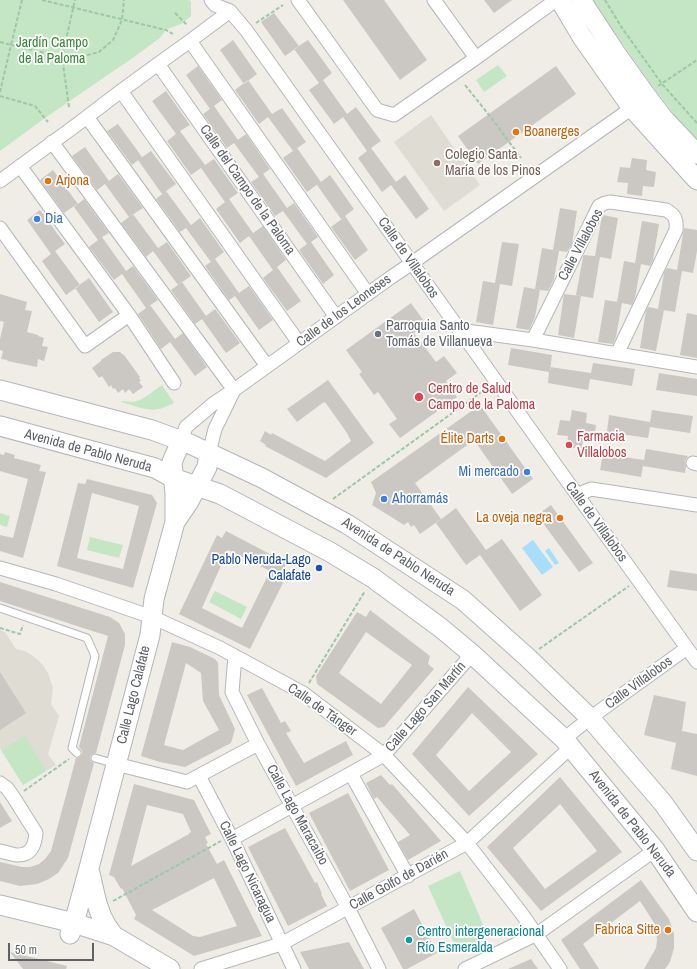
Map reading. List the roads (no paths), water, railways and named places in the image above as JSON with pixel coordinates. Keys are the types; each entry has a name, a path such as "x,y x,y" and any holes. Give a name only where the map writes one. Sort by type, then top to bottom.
{"main road":[{"path":"560,0 582,37 632,108 697,180"},
{"path":"581,0 641,89 663,118 697,154"},
{"path":"0,390 152,430 181,441"},
{"name":"Avenida de Pablo Neruda","path":"0,426 155,468 173,478 220,494 330,552 372,578 441,628 472,654 568,743 655,850 697,912"},
{"name":"Avenida de Pablo Neruda","path":"181,441 256,475 320,508 463,600 590,718 663,803 697,851"},
{"name":"Calle Lago Calafate","path":"72,928 150,634 154,600 175,522 172,462 181,441"},
{"path":"198,486 207,467 209,453"},
{"name":"Calle Lago Calafate","path":"175,522 198,486"},
{"name":"Calle Lago Calafate","path":"89,868 95,898 99,909 105,923 114,936"},
{"path":"0,905 72,928 109,944 150,969"},
{"path":"0,916 114,936 170,969"}],"street":[{"path":"211,0 215,5 230,6"},
{"path":"298,0 377,110 394,114 476,58 556,0"},
{"path":"434,0 476,58"},
{"path":"0,182 190,41 230,6"},
{"name":"Calle de Villalobos","path":"230,6 638,580 689,645 697,662"},
{"path":"190,41 368,294"},
{"name":"Calle del Campo de la Paloma","path":"158,64 336,317"},
{"path":"632,108 638,99 641,89"},
{"path":"121,91 299,343"},
{"name":"Calle de los Leoneses","path":"181,441 186,427 213,404 632,108"},
{"path":"87,117 267,366"},
{"path":"52,142 234,390"},
{"path":"20,166 129,315 174,383"},
{"name":"Calle Villalobos","path":"533,340 599,206 610,202 666,210 673,214 677,223 676,230 617,354"},
{"path":"0,228 85,346 129,315"},
{"path":"459,330 533,340 697,367"},
{"name":"Calle de los Leoneses","path":"209,453 215,429 234,390"},
{"path":"577,495 591,489 697,505"},
{"name":"Calle de Tánger","path":"0,568 56,584 152,617 220,648 303,693 384,755 467,843 537,934 560,969"},
{"name":"Calle Villalobos","path":"590,718 689,645"},
{"name":"Calle Lago San Martín","path":"231,837 292,806 384,755 472,654"},
{"name":"Calle Lago Maracaibo","path":"235,656 232,692 258,744 348,908 378,969"},
{"path":"568,743 590,718"},
{"name":"Calle Golfo de Darién","path":"201,969 281,944 467,843 568,743"},
{"path":"116,764 187,782 258,744"},
{"path":"351,774 408,876"},
{"name":"Calle Lago Nicaragua","path":"199,776 231,837 294,969"},
{"path":"0,783 7,788 36,833 36,840 31,850 17,855 0,851"},
{"path":"465,969 537,934 655,850"}],"lane":[{"path":"0,608 87,638 95,656 72,748 77,753"},
{"path":"95,758 116,764"}],"water":[{"path":"533,540 553,567 542,575 522,548"},
{"path":"549,548 559,563 555,565 545,551"}],"place":[{"name":"Boanerges","path":"516,132"},
{"name":"Colegio Santa María de los Pinos","path":"437,163"},
{"name":"Arjona","path":"48,181"},
{"name":"Dia","path":"37,219"},
{"name":"Parroquia Santo Tomás de Villanueva","path":"378,334"},
{"name":"Centro de Salud Campo de la Paloma","path":"419,397"},
{"name":"Élite Darts","path":"502,439"},
{"name":"Farmacia Villalobos","path":"569,445"},
{"name":"Mi mercado","path":"527,472"},
{"name":"Ahorramás","path":"384,499"},
{"name":"La oveja negra","path":"560,518"},
{"name":"Pablo Neruda-Lago Calafate","path":"319,568"},
{"name":"Fabrica Sitte","path":"668,930"},
{"name":"Centro intergeneracional Río Esmeralda","path":"409,940"}],"park label":[{"name":"Jardín Campo de la Paloma","path":"52,52"}]}
